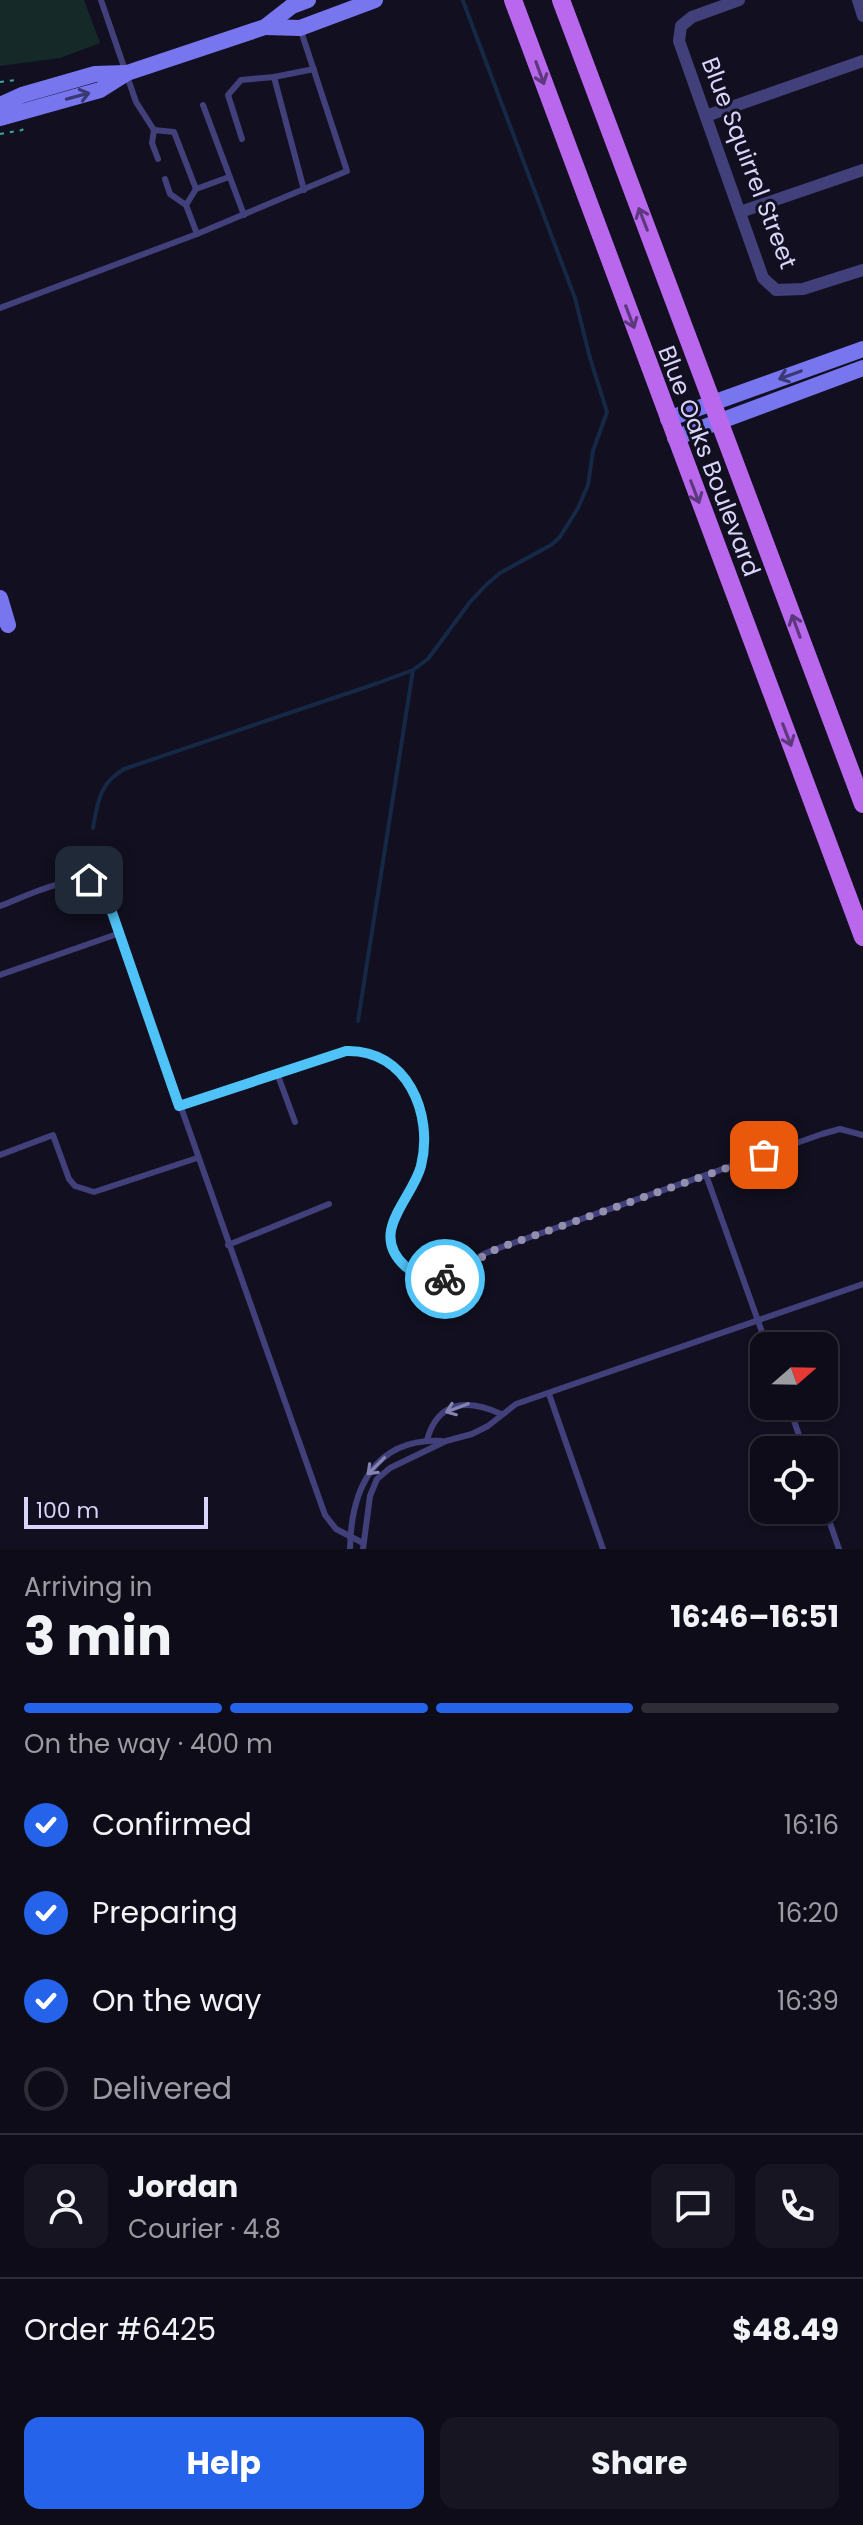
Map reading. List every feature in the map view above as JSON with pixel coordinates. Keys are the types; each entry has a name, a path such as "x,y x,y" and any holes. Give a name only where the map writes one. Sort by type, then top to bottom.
{"main road":[{"name":"Blue Oaks Boulevard","path":"513,0 863,937"},
{"name":"Blue Oaks Boulevard","path":"561,0 863,804"}],"street":[{"path":"265,27 300,28 375,0"},
{"name":"Blue Squirrel Street","path":"739,0 692,17 681,26 679,41 763,278 776,290 803,289 863,270"},
{"path":"858,0 863,16"},
{"path":"0,118 100,90 127,73 265,27 297,2"},
{"path":"706,116 863,61"},
{"path":"0,105 22,95 95,74 127,73"},
{"path":"0,95 22,95"},
{"path":"740,212 863,170"},
{"path":"668,419 863,349"},
{"path":"675,438 863,368"},
{"path":"0,598 8,625"}],"lane":[{"path":"101,0 136,102 154,130 152,143 158,159"},
{"path":"0,308 197,234 347,171 300,28"},
{"path":"242,139 228,95 241,80 314,69"},
{"path":"274,77 304,190"},
{"path":"203,105 244,215"},
{"path":"154,130 174,132 196,189"},
{"path":"186,205 196,189 229,177"},
{"path":"165,179 170,194 186,205 197,234"},
{"path":"0,906 76,879 95,882 105,892 325,1515 336,1529 363,1546 370,1496 377,1479 390,1468 446,1441 488,1426 516,1404 863,1284"},
{"path":"0,975 120,933"},
{"path":"179,1106 330,1055 360,1050 375,1053 388,1061 413,1090 424,1129 420,1169 395,1213 392,1243 399,1261 427,1279 456,1275 481,1255 499,1248 840,1129 863,1135"},
{"path":"277,1073 295,1122"},
{"path":"0,1155 53,1135 69,1179 75,1186 94,1192 197,1158"},
{"path":"706,1175 762,1332"},
{"path":"228,1245 329,1204"},
{"path":"549,1394 603,1549"},
{"path":"427,1440 436,1419 460,1404 471,1403 501,1414"},
{"path":"350,1549 361,1484 369,1470 383,1458 410,1444 427,1440 446,1441"},
{"path":"830,1524 839,1549"}],"green space":[{"path":"0,0 84,0 100,43 60,58 0,66"}],"waterway":[{"path":"93,828 98,801 105,787 124,769 413,670 428,659 486,585 500,573 551,545 560,537 578,508 588,485 593,451 607,412 575,298 463,1"},
{"path":"358,1021 413,670"}],"way so far":[{"path":"445,1279 456,1275 481,1255 499,1248 764,1155"}],"route":[{"path":"89,880 105,892 179,1106 346,1051 375,1053 403,1075 413,1090 420,1110 424,1148 413,1185 395,1213 392,1243 399,1261 412,1272 427,1279 445,1279"}]}
